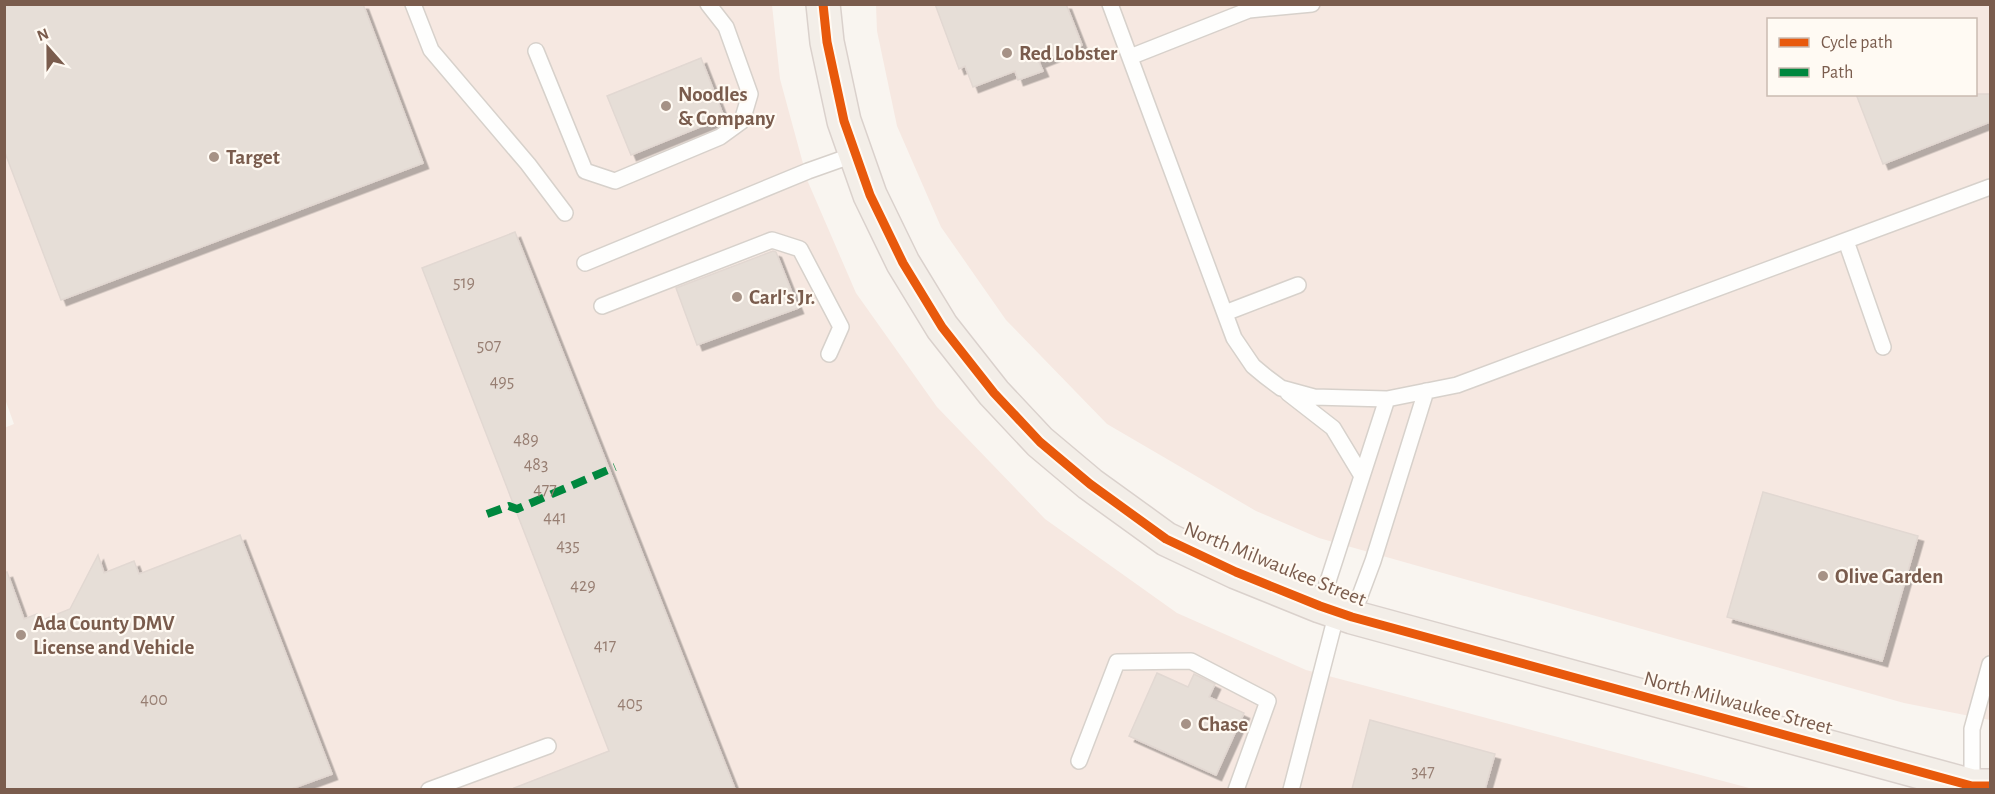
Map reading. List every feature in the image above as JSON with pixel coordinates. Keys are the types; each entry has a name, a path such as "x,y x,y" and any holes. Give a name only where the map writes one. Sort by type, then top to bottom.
{"main road":[{"name":"North Milwaukee Street","path":"823,4 827,42 841,110 870,195 903,263 942,327 994,393 1040,442 1090,484 1166,539 1236,572 1336,612 1981,784"}],"lane":[{"path":"413,4 430,50 528,164 565,213"},
{"path":"536,51 585,171 615,181 720,137 742,121 750,94 726,27 708,4"},
{"path":"1110,4 1234,338 1253,366 1333,428 1362,476"},
{"path":"1130,57 1249,10 1312,4"},
{"path":"585,263 856,154"},
{"path":"1281,388 1314,398 1387,399 1457,385 1990,187"},
{"path":"602,306 772,240 800,249 841,327 829,354"},
{"path":"1846,241 1883,347"},
{"path":"1225,313 1298,285"},
{"path":"1336,612 1373,561 1426,391"},
{"path":"1291,789 1336,612 1362,476 1387,399"},
{"path":"1079,761 1117,662 1191,661 1268,701 1236,789"},
{"path":"1981,784 1972,729 1990,664"},
{"path":"429,789 548,746"}],"shaded area":[{"path":"5,5 772,5 780,79 808,182 856,293 937,407 1045,519 1177,613 1306,670 1753,789 5,789 4,428 14,424 5,399"},
{"path":"876,5 1990,5 1990,720 1904,703 1319,538 1256,511 1107,424 1006,320 941,227 897,126 877,31"}],"building":[{"name":"Target","path":"4,4 363,4 423,163 61,300 4,150"},
{"name":"Red Lobster","path":"935,4 1066,4 1082,45 1039,62 1043,71 1018,80 1015,71 973,87 965,66 959,69"},
{"name":"Noodles & Company","path":"701,58 724,117 631,155 607,96"},
{"path":"1977,94 1990,94 1990,122 1883,164 1857,96 1977,96"},
{"path":"515,232 735,789 514,788 609,751 422,268"},
{"name":"Carl's Jr.","path":"773,251 776,252 798,308 697,345 676,288"},
{"name":"Olive Garden","path":"1763,492 1918,536 1882,661 1727,617"},
{"path":"240,535 332,774 291,789 4,789 4,573 7,572 24,619 37,614 40,621 70,609 98,555 104,573 134,561 139,574"},
{"name":"Chase","path":"1157,673 1188,687 1194,674 1215,684 1209,697 1244,713 1216,775 1129,736"},
{"path":"1370,720 1495,754 1485,789 1352,789"}],"marked path":[{"path":"487,514 509,506 517,509 615,467"}],"cycle path":[{"path":"823,4 827,42 844,121 870,195 903,263 942,327 994,393 1040,442 1090,484 1166,539 1236,572 1352,617 1972,786 1990,786"}],"place":[{"name":"Red Lobster","path":"1007,53"},
{"name":"Noodles & Company","path":"666,106"},
{"name":"Target","path":"214,157"},
{"name":"Carl's Jr.","path":"737,297"},
{"name":"Olive Garden","path":"1823,576"},
{"name":"Ada County DMV License and Vehicle","path":"21,635"},
{"name":"Chase","path":"1186,724"}]}
